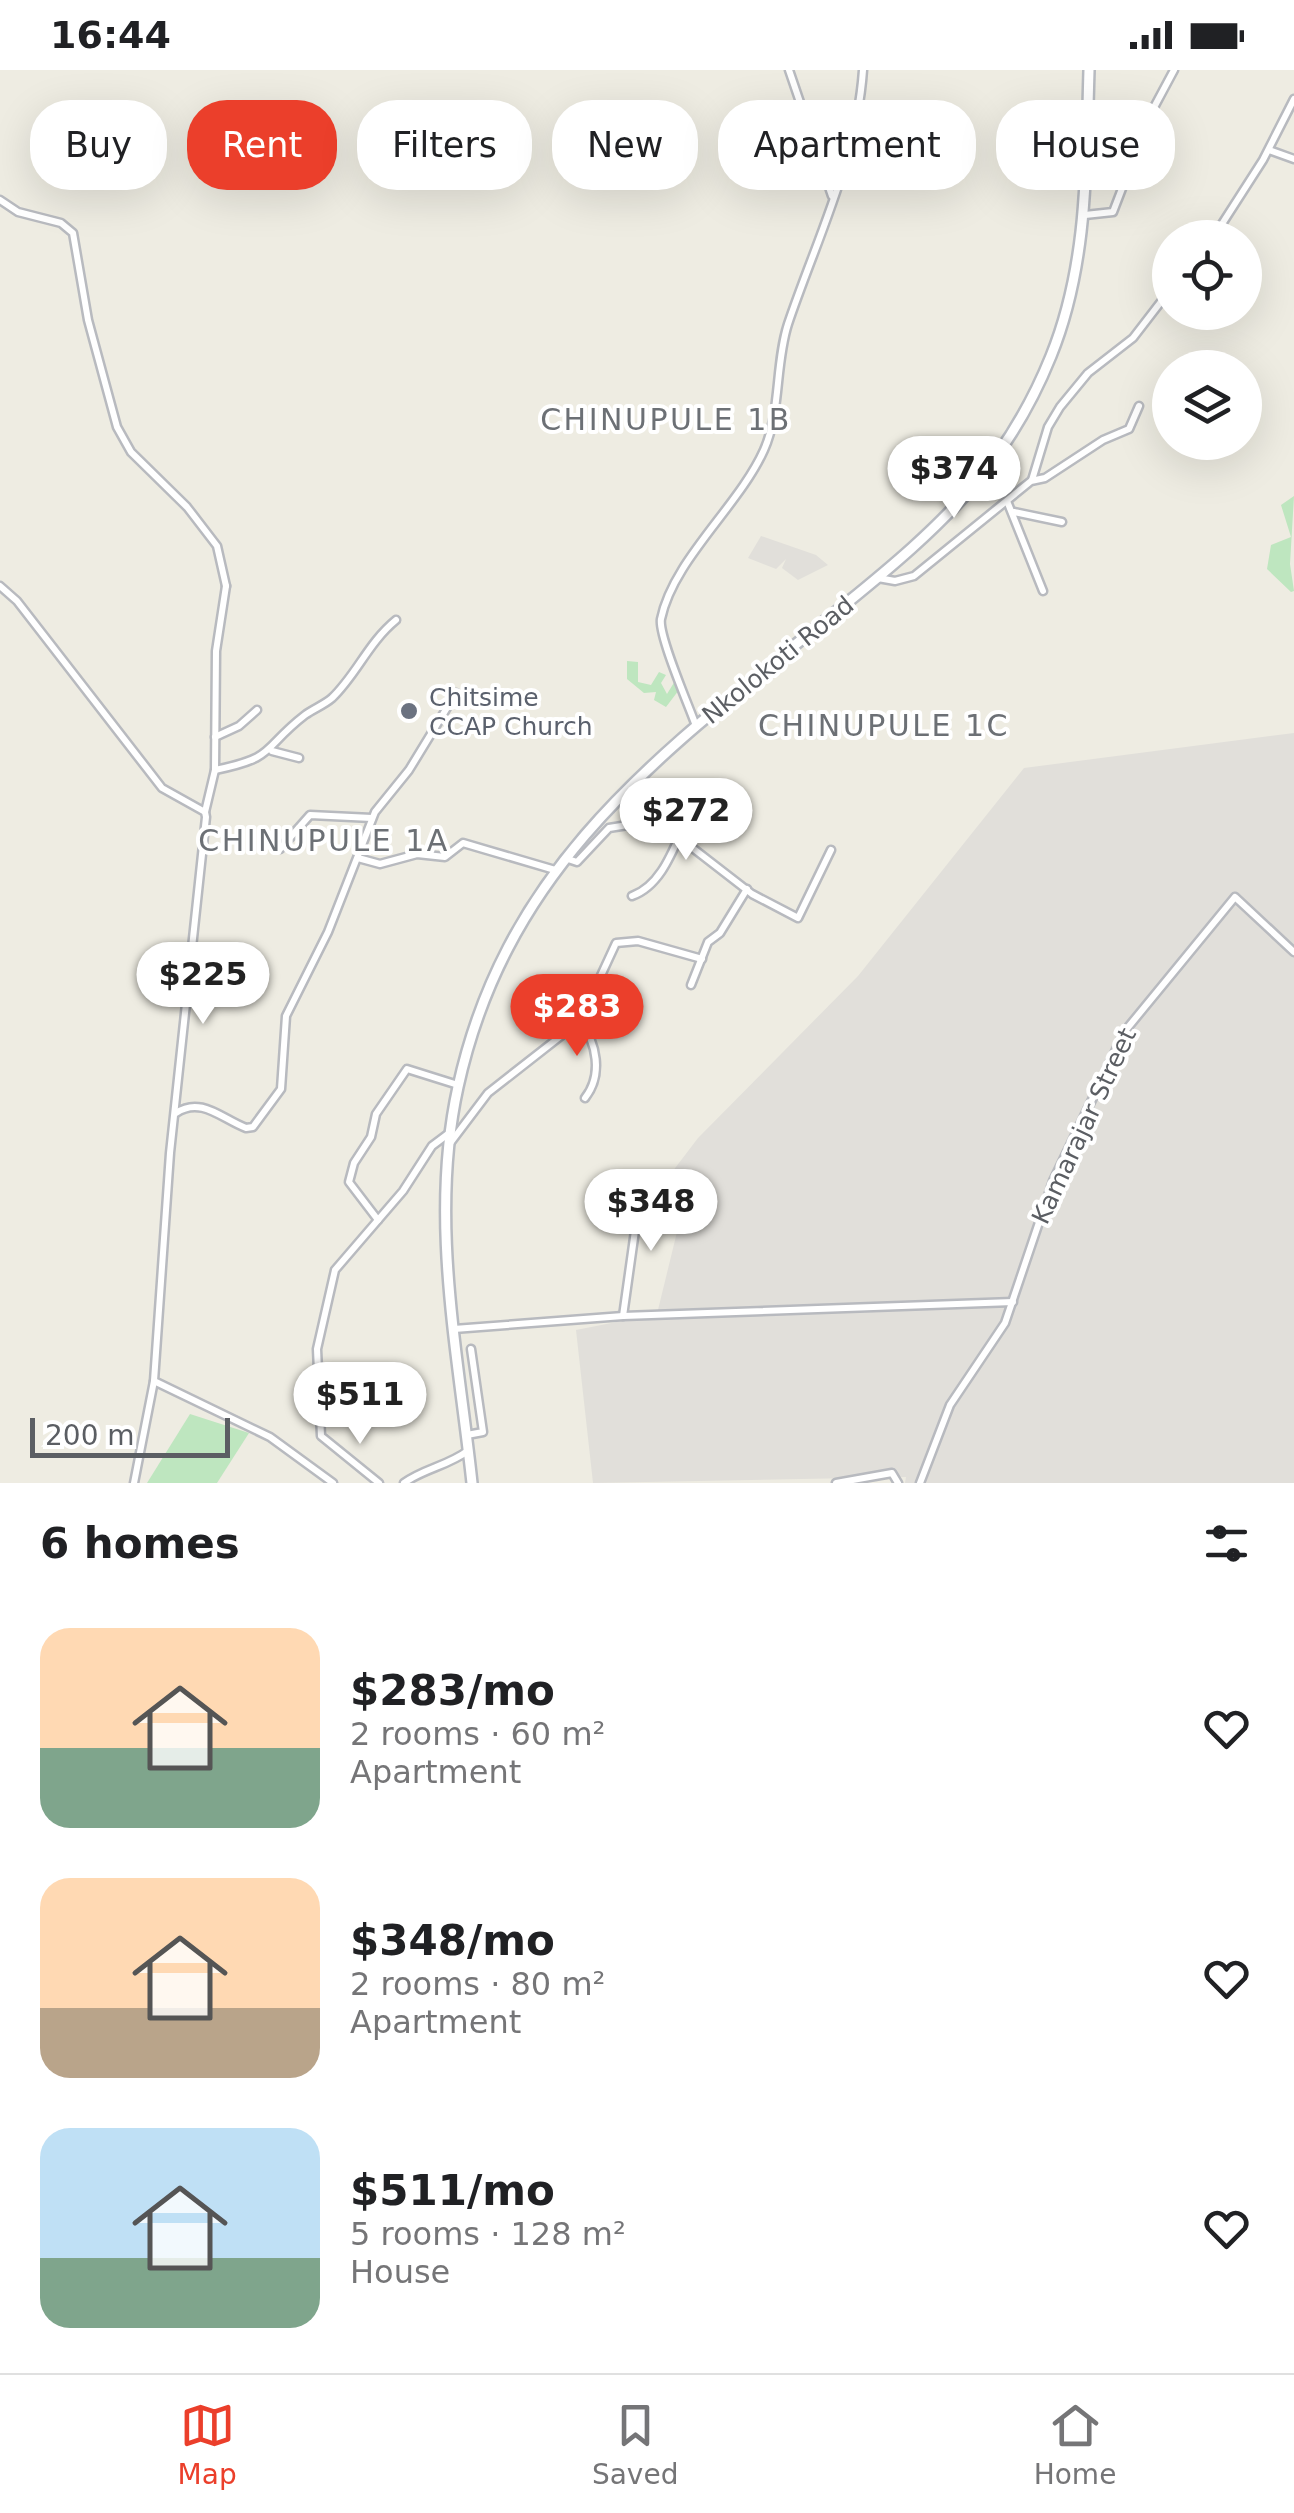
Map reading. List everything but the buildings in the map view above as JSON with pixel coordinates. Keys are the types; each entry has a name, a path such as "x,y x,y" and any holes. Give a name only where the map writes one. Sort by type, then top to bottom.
{"main road":[{"name":"Nkolokoti Road","path":"472,1483 445,1238 448,1147 458,1085 492,981 555,870 624,790 878,578 954,511 982,478 1028,406 1058,336 1074,282 1085,214 1088,70"}],"street":[{"path":"789,70 832,198"},
{"path":"696,726 662,637 661,617 685,569 763,453 788,324 810,257 829,220 832,198 860,109 863,70"},
{"path":"1085,214 1113,212 1151,113 1174,70"},
{"path":"1224,220 1269,150 1294,100"},
{"path":"1269,150 1294,159"},
{"path":"0,200 18,212 61,223 73,233 88,320 117,428 131,452 186,507 217,546 227,585 216,651 215,770 205,812 206,850 176,1113 154,1381 134,1483"},
{"path":"1031,481 1048,427 1060,407 1088,373 1126,345 1152,312"},
{"path":"878,578 895,581 914,576 1031,481 1045,478 1102,440 1126,432 1138,406"},
{"path":"1007,501 1014,512 1018,537 1043,591"},
{"path":"1014,512 1062,522"},
{"path":"0,586 18,601 162,788 205,812"},
{"path":"215,770 241,766 272,751 304,715 331,699 370,642 396,620"},
{"path":"176,1113 200,1106 246,1128 253,1127 274,1102 283,1077 286,1016 328,932 340,892 358,858 372,818 409,770 456,693"},
{"path":"215,736 239,726 257,710"},
{"path":"272,751 299,758"},
{"path":"632,896 644,890 681,838 697,801 725,790"},
{"path":"280,849 310,815 372,818"},
{"path":"564,858 579,861 601,835 622,824 681,838 718,862 747,890 802,918 831,850"},
{"path":"358,858 380,864 416,854 445,857 463,843 555,870"},
{"path":"691,985 708,942 722,930 747,890"},
{"name":"Kamarajar Street","path":"920,1483 950,1405 988,1350 1013,1302 1053,1181 1125,1031 1235,897 1294,952"},
{"path":"448,1147 488,1092 580,1021 603,964 622,940 702,959"},
{"path":"580,1021 592,1040 596,1066 585,1098"},
{"path":"378,1220 349,1182 354,1162 371,1137 376,1114 407,1069 458,1085"},
{"path":"378,1483 320,1436 316,1365 331,1280 432,1146 449,1133"},
{"path":"623,1316 642,1181"},
{"path":"454,1329 623,1316 1013,1302"},
{"path":"467,1434 482,1432 483,1427 471,1348"},
{"path":"154,1381 270,1436 333,1483"},
{"path":"404,1483 420,1472 451,1464 469,1450"},
{"path":"836,1483 886,1473 896,1475 898,1483"}],"shaded area":[{"path":"761,536 816,555 828,565 798,580 782,568 786,559 776,569 748,558"},
{"path":"1294,733 1294,1483 905,1483 906,1477 593,1483 576,1330 657,1314 686,1195 666,1180 698,1138 858,976 1024,768"}],"green space":[{"path":"1294,496 1291,592 1267,569 1271,545 1291,537 1281,505"},
{"path":"627,661 638,662 638,682 651,685 659,672 666,675 661,683 667,694 675,681 682,686 666,707 654,700 656,692 644,693 627,679"},
{"path":"190,1414 249,1433 217,1483 147,1483"}],"place":[{"name":"Chitsime CCAP Church","path":"409,711"}],"district":[{"name":"CHINUPULE 1B","path":"666,419"},
{"name":"CHINUPULE 1C","path":"884,725"},
{"name":"CHINUPULE 1A","path":"324,840"}]}
